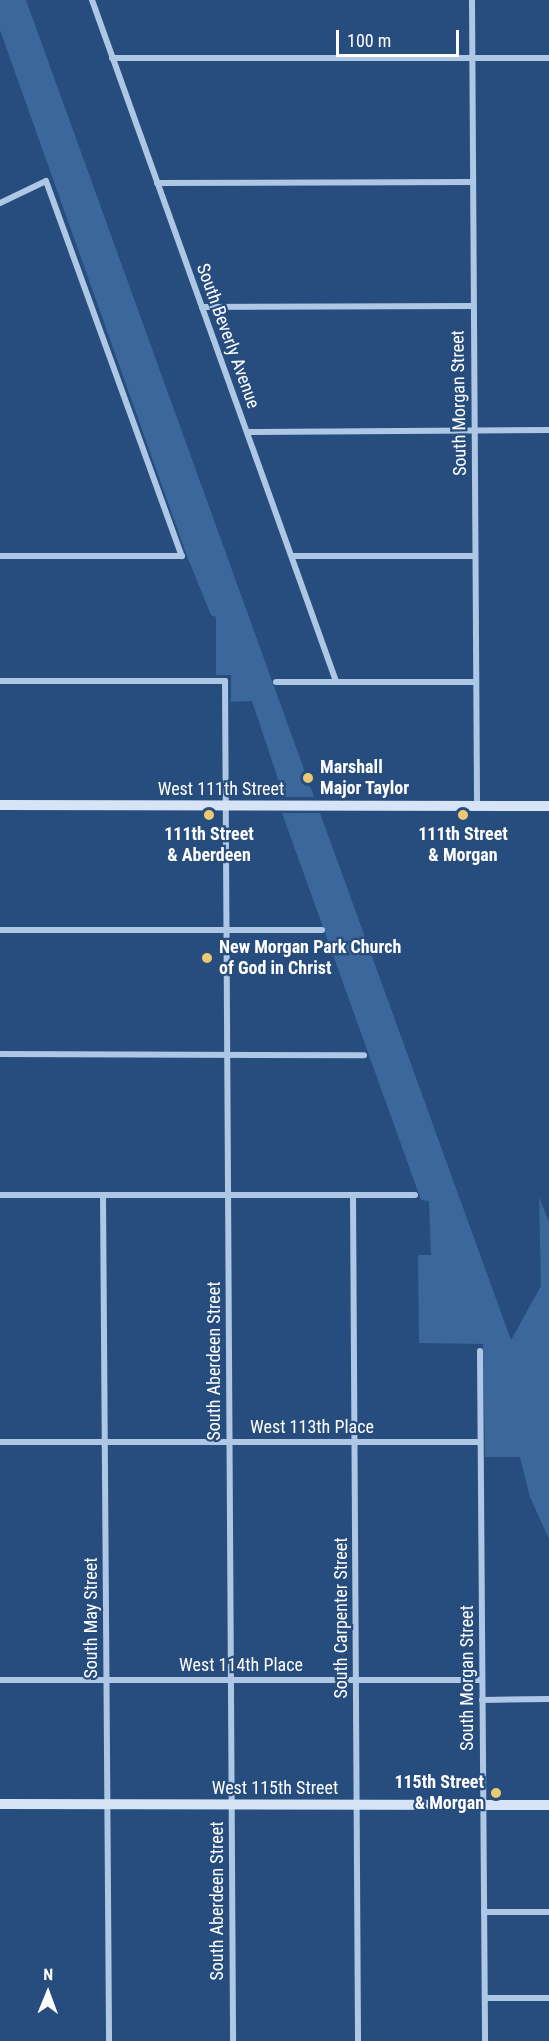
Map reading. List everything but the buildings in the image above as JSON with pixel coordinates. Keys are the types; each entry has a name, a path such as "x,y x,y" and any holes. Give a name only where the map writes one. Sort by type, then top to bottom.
{"street":[{"name":"South Beverly Avenue","path":"92,0 336,681"},
{"name":"South Morgan Street","path":"472,0 477,806"},
{"path":"112,58 549,58"},
{"path":"0,203 46,181 182,556 0,556"},
{"path":"157,183 473,182"},
{"path":"202,307 473,306"},
{"path":"247,432 549,430"},
{"path":"292,556 475,556"},
{"name":"South Aberdeen Street","path":"0,681 225,681 233,2041"},
{"path":"276,682 476,682"},
{"name":"West 111th Street","path":"0,805 549,806"},
{"path":"0,930 322,930"},
{"path":"0,1054 364,1055"},
{"path":"0,1195 415,1195"},
{"name":"South May Street","path":"103,1195 109,2041"},
{"name":"South Carpenter Street","path":"353,1195 358,2041"},
{"name":"South Morgan Street","path":"480,1351 485,2041"},
{"name":"West 113th Place","path":"0,1442 480,1442"},
{"name":"West 114th Place","path":"0,1680 482,1680"},
{"path":"482,1700 549,1700"},
{"name":"West 115th Street","path":"0,1804 549,1804"},
{"path":"484,1912 549,1912"},
{"path":"484,1998 549,1998"}],"shaded area":[{"path":"0,0 26,0 314,797 284,797 252,701 231,702 231,675 216,675 216,617 211,615 187,556 0,30"},
{"path":"282,813 320,813 511,1340 541,1286 539,1197 549,1222 549,1539 530,1497 520,1457 485,1457 483,1344 419,1343 418,1255 431,1255 429,1201 421,1200"}],"place":[{"name":"Marshall Major Taylor","path":"308,778"},
{"name":"111th Street & Aberdeen","path":"209,815"},
{"name":"111th Street & Morgan","path":"463,815"},
{"name":"New Morgan Park Church of God in Christ","path":"207,958"},
{"name":"115th Street & Morgan","path":"496,1793"}]}
